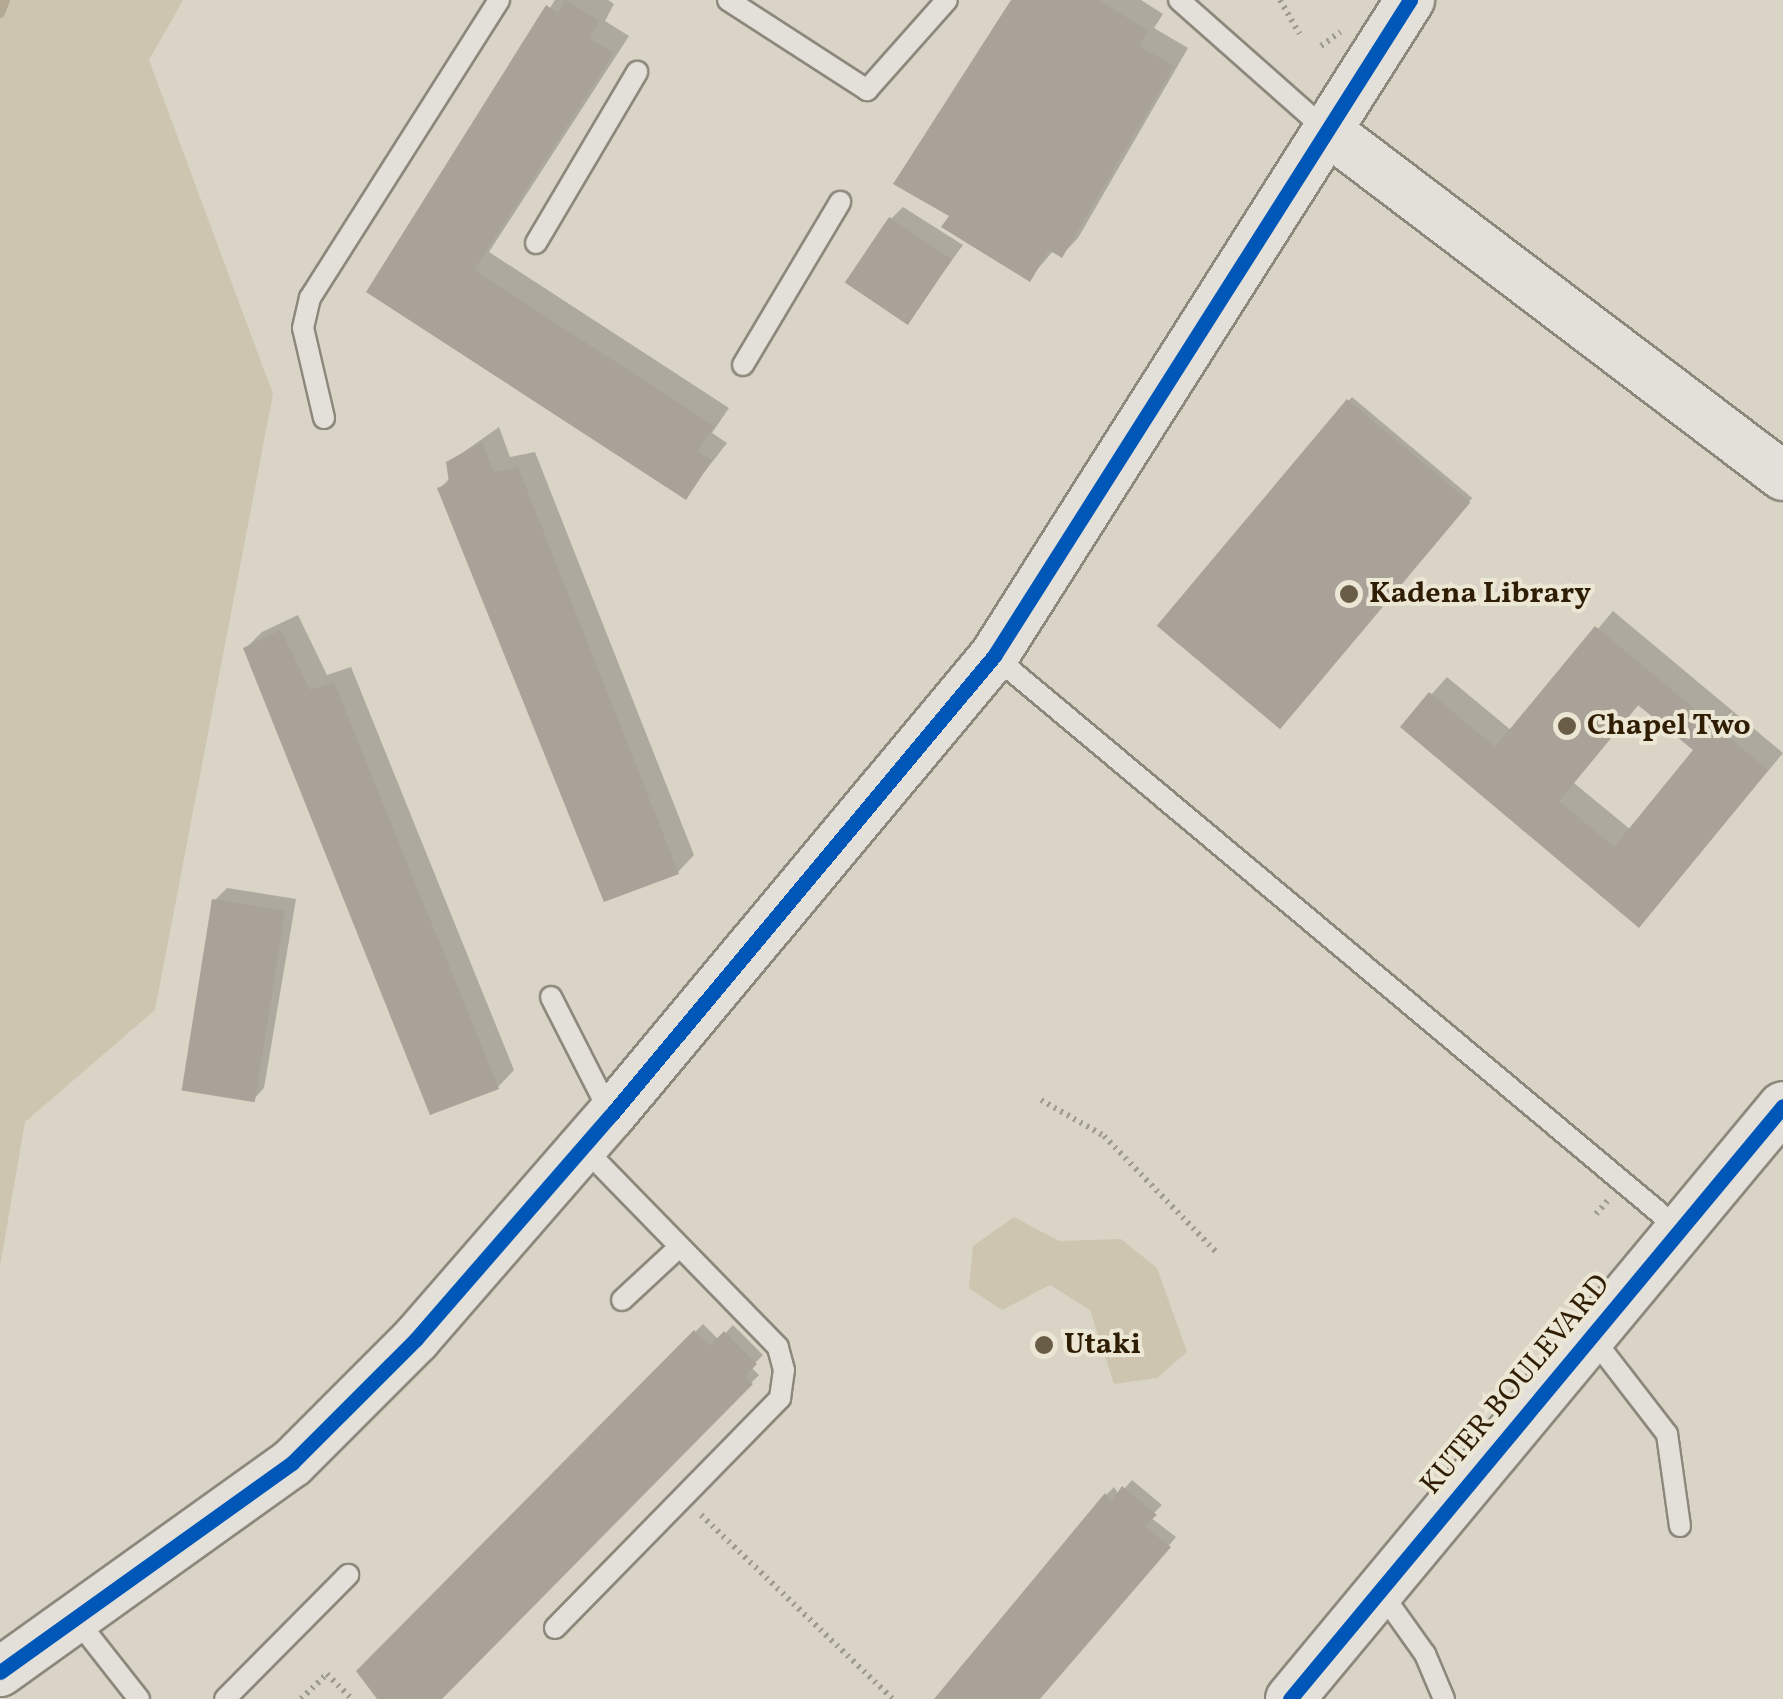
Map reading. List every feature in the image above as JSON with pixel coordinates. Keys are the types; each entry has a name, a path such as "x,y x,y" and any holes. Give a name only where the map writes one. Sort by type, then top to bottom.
{"street":[{"path":"0,1672 292,1463 416,1339 597,1131 994,656 1410,0"},
{"path":"1328,132 1783,476"},
{"name":"KUTER BOULEVARD","path":"1290,1699 1783,1106"}],"lane":[{"path":"324,418 302,328 310,298 498,0"},
{"path":"728,0 867,90 947,0"},
{"path":"1179,0 1328,132"},
{"path":"536,243 636,72"},
{"path":"743,365 840,202"},
{"path":"994,656 1680,1230"},
{"path":"551,997 597,1131 677,1249 778,1347 784,1370 780,1398 554,1628"},
{"path":"622,1300 677,1249"},
{"path":"1592,1336 1668,1434 1680,1526"},
{"path":"225,1699 348,1574"},
{"path":"1380,1591 1425,1654 1444,1699"},
{"path":"76,1619 139,1699"}],"path":[{"path":"1280,0 1300,34"},
{"path":"1041,1100 1104,1136 1219,1255"},
{"path":"682,1497 893,1699"},
{"path":"302,1699 327,1674 352,1699"}],"shaded area":[{"path":"0,0 183,0 149,60 273,394 155,1010 25,1122 0,1266"},
{"path":"1014,1217 1059,1241 1121,1239 1157,1268 1187,1352 1157,1378 1114,1384 1090,1310 1050,1285 1002,1310 969,1288 973,1246"}],"building":[{"path":"565,0 599,21 590,39 614,53 474,270 714,426 697,451 712,460 686,500 366,292 546,5 558,13"},
{"path":"1011,0 1099,0 1148,31 1139,46 1174,66 1062,258 1049,250 1030,282 941,227 949,216 893,184"},
{"path":"889,217 952,259 908,325 845,282"},
{"path":"1347,399 1470,502 1280,729 1157,626"},
{"path":"482,442 494,472 518,467 679,874 604,902 437,488 449,483 446,462"},
{"path":"1595,626 1768,770 1639,928 1400,727 1429,692 1495,747","holes":["1638,705 1693,750 1614,847 1559,801"]},
{"path":"281,630 310,690 334,683 499,1089 430,1115 243,648"},
{"path":"212,899 285,911 255,1102 182,1091"},
{"path":"694,1330 710,1346 724,1331 757,1364 745,1376 753,1384 442,1699 377,1699 356,1671"},
{"path":"1122,1486 1157,1515 1144,1526 1171,1547 1040,1699 934,1699 1105,1493 1111,1502"}],"waterway":[{"path":"0,13 5,0"}],"cycle path":[{"path":"0,1672 292,1463 416,1339 611,1115 994,656 1410,0"},
{"path":"1290,1699 1783,1106"}],"place":[{"name":"Kadena Library","path":"1349,594"},
{"name":"Chapel Two","path":"1567,726"},
{"name":"Utaki","path":"1044,1345"}]}
